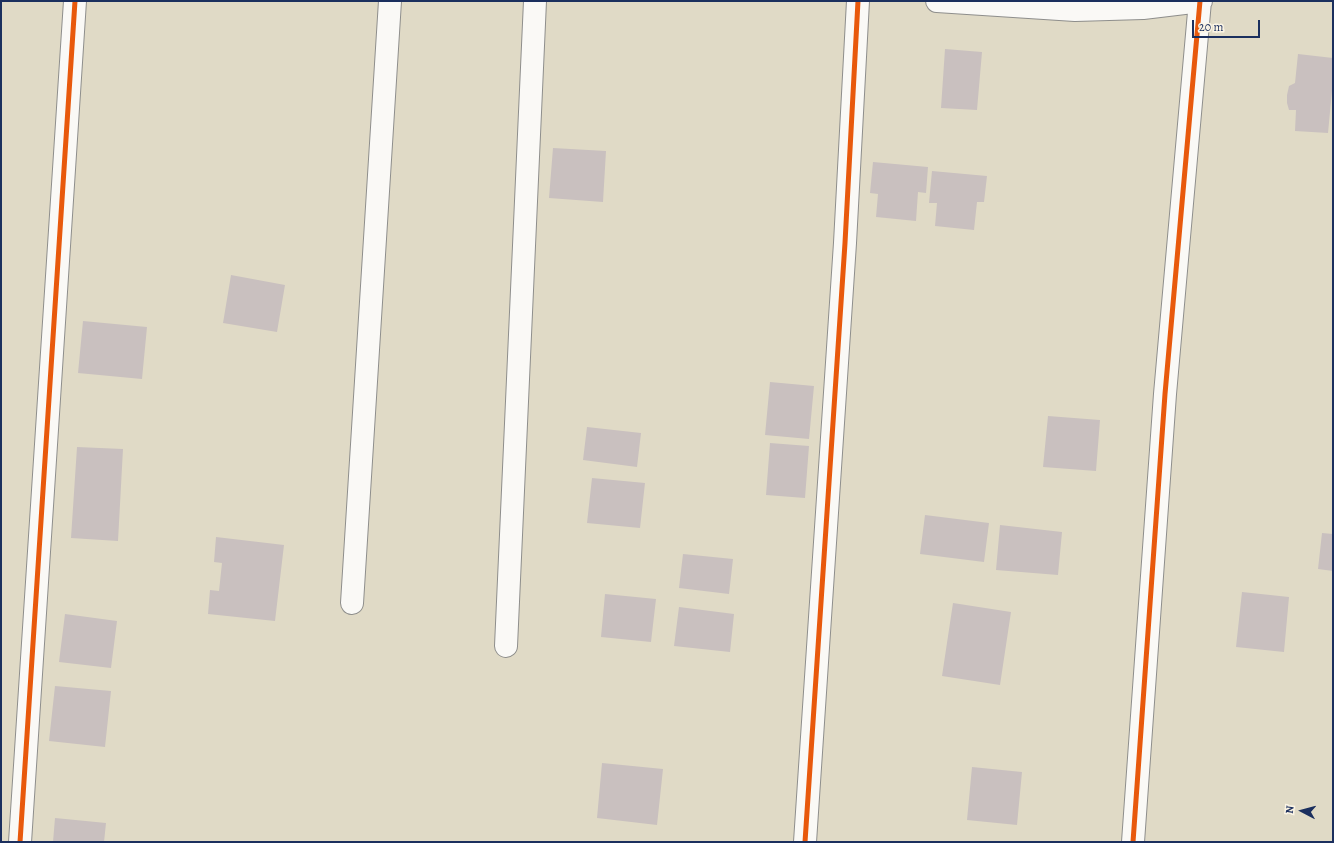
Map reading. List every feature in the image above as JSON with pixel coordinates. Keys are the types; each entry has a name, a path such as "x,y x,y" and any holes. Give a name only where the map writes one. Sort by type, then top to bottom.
{"street":[{"path":"20,842 75,1"},
{"path":"352,603 390,1"},
{"path":"506,646 535,1"},
{"path":"805,842 846,236 858,1"},
{"path":"937,1 1075,10 1143,8 1200,1 1165,394 1133,842"}],"building":[{"path":"945,49 982,52 977,110 941,108"},
{"path":"1298,54 1333,58 1333,80 1328,133 1295,131 1296,110 1289,110 1287,95 1289,86 1295,83"},
{"path":"553,148 606,151 603,202 549,198"},
{"path":"873,162 928,167 926,193 918,192 916,221 876,217 878,194 870,193"},
{"path":"932,171 987,176 984,202 977,202 974,230 935,226 937,203 929,203"},
{"path":"231,275 285,285 277,332 223,323"},
{"path":"83,321 147,327 142,379 78,373"},
{"path":"770,382 814,386 809,439 765,435"},
{"path":"1048,416 1100,420 1096,471 1043,467"},
{"path":"587,427 641,433 637,467 583,460"},
{"path":"770,443 809,446 805,498 766,495"},
{"path":"77,447 123,449 118,541 71,538"},
{"path":"592,478 645,483 640,528 587,523"},
{"path":"925,515 989,523 984,562 920,554"},
{"path":"1000,525 1062,532 1058,575 996,570"},
{"path":"1322,533 1333,534 1333,571 1318,569"},
{"path":"216,537 284,545 275,621 208,614 210,590 219,591 222,563 214,562"},
{"path":"683,554 733,559 729,594 679,588"},
{"path":"1242,592 1289,597 1284,652 1236,647"},
{"path":"605,594 656,599 651,642 601,637"},
{"path":"953,603 1011,612 1000,685 942,676"},
{"path":"679,607 734,614 730,652 674,646"},
{"path":"65,614 117,621 111,668 59,662"},
{"path":"55,686 111,691 105,747 49,741"},
{"path":"602,763 663,769 657,825 597,818"},
{"path":"972,767 1022,772 1017,825 967,820"},
{"path":"55,818 106,823 104,842 53,842"}],"cycle path":[{"path":"20,842 75,1"},
{"path":"805,842 845,243 858,1"},
{"path":"1133,842 1165,394 1200,1"}]}
